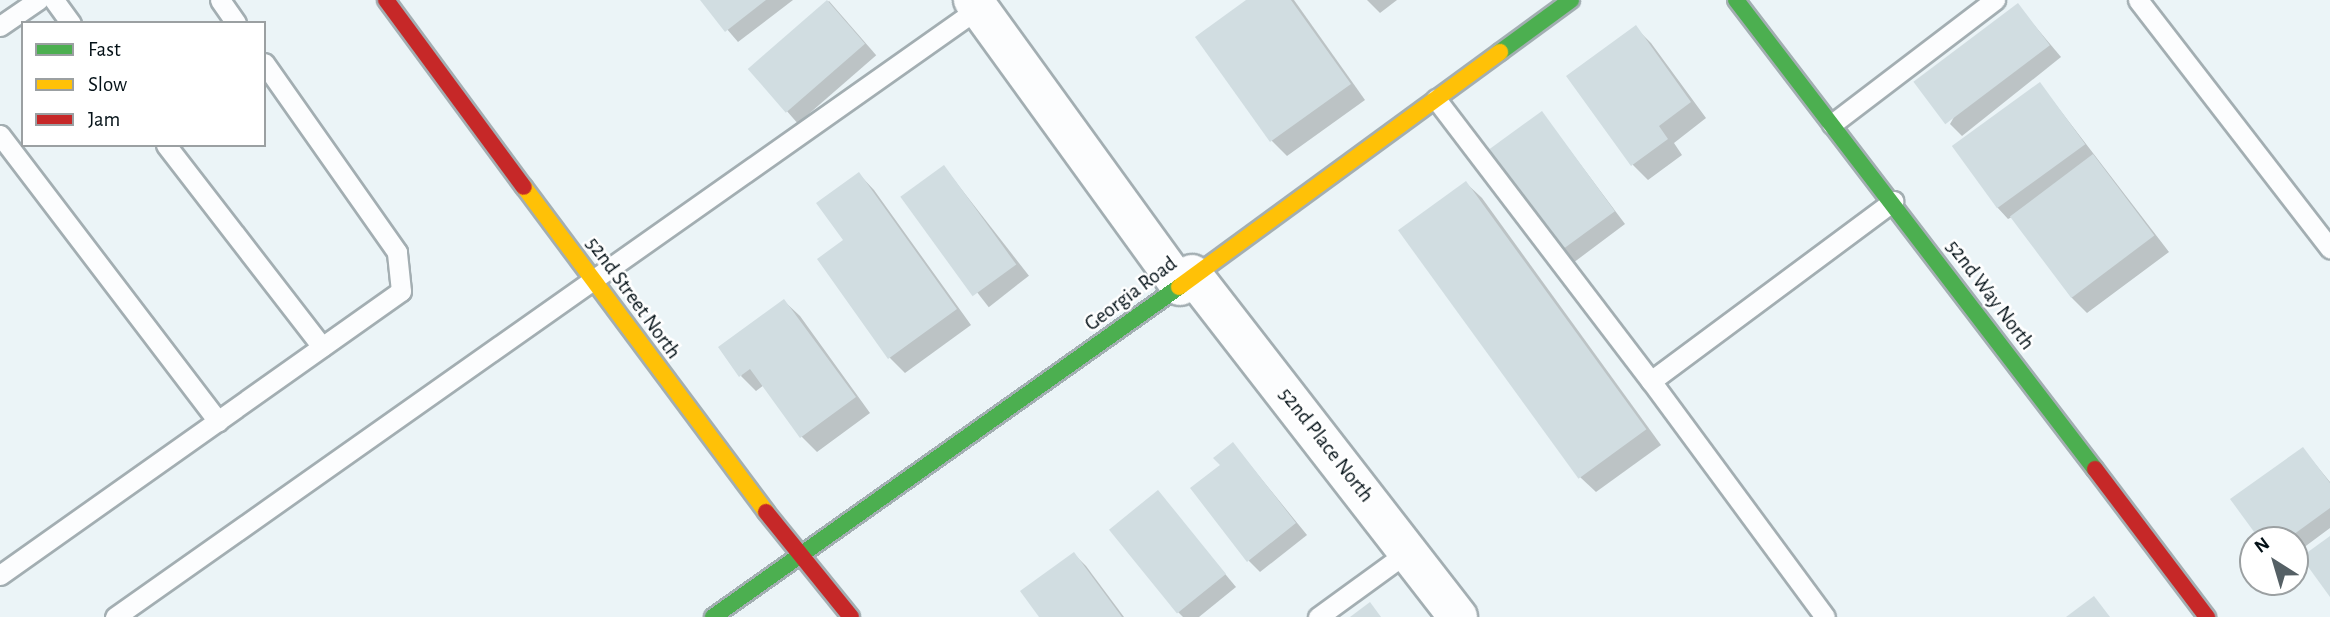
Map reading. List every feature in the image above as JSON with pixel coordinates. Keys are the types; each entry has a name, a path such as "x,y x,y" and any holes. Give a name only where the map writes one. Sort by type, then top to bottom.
{"street":[{"name":"52nd Street North","path":"386,0 800,556 851,617"},
{"name":"Georgia Road","path":"713,617 1186,280 1570,0"},
{"name":"52nd Way North","path":"1736,0 1893,201 2207,617"},
{"name":"52nd Place North","path":"981,3 1186,280 1409,551 1458,617"}],"lane":[{"path":"0,26 38,0"},
{"path":"54,0 70,21"},
{"path":"220,0 235,21"},
{"path":"1832,124 1995,0"},
{"path":"2141,1 2330,248"},
{"path":"115,617 595,281 981,3"},
{"path":"0,575 401,291 397,252 266,66"},
{"path":"1436,99 1651,381 1825,617"},
{"path":"0,135 218,421"},
{"path":"168,147 322,346"},
{"path":"1651,381 1893,201"},
{"path":"1318,617 1409,551"}],"building":[{"path":"700,0 766,0 725,32"},
{"path":"827,0 865,44 786,113 748,69"},
{"path":"1246,0 1291,0 1351,84 1270,142 1195,37"},
{"path":"2018,3 2050,45 1945,124 1913,82"},
{"path":"1636,25 1691,102 1659,126 1668,139 1631,166 1566,76"},
{"path":"2040,82 2085,144 1997,208 1952,146"},
{"path":"1542,111 1615,211 1559,252 1486,152"},
{"path":"2093,154 2154,235 2071,298 2010,217"},
{"path":"944,165 1016,265 973,296 900,197"},
{"path":"859,172 957,309 888,359 817,259 843,240 816,203"},
{"path":"1466,181 1646,429 1578,479 1398,230"},
{"path":"784,299 856,397 800,438 750,369 739,377 718,347"},
{"path":"1233,442 1296,523 1247,562 1190,488 1220,465 1213,458"},
{"path":"2303,447 2330,483 2330,508 2305,526 2250,526 2230,499"},
{"path":"1158,490 1226,574 1177,614 1109,530"},
{"path":"2330,536 2330,597 2309,568 2309,551"},
{"path":"1074,552 1122,617 1039,617 1020,591"},
{"path":"2094,596 2110,617 2066,617"},
{"path":"1370,602 1381,617 1350,617"}],"traffic: fast":[{"path":"1500,52 1571,0"},
{"path":"1736,0 2095,469"},
{"path":"713,617 1179,287"}],"traffic: slow":[{"path":"1179,287 1500,52"},
{"path":"524,187 766,512"}],"traffic: jam":[{"path":"386,0 524,187"},
{"path":"2095,469 2207,617"},
{"path":"766,512 851,617"}]}
